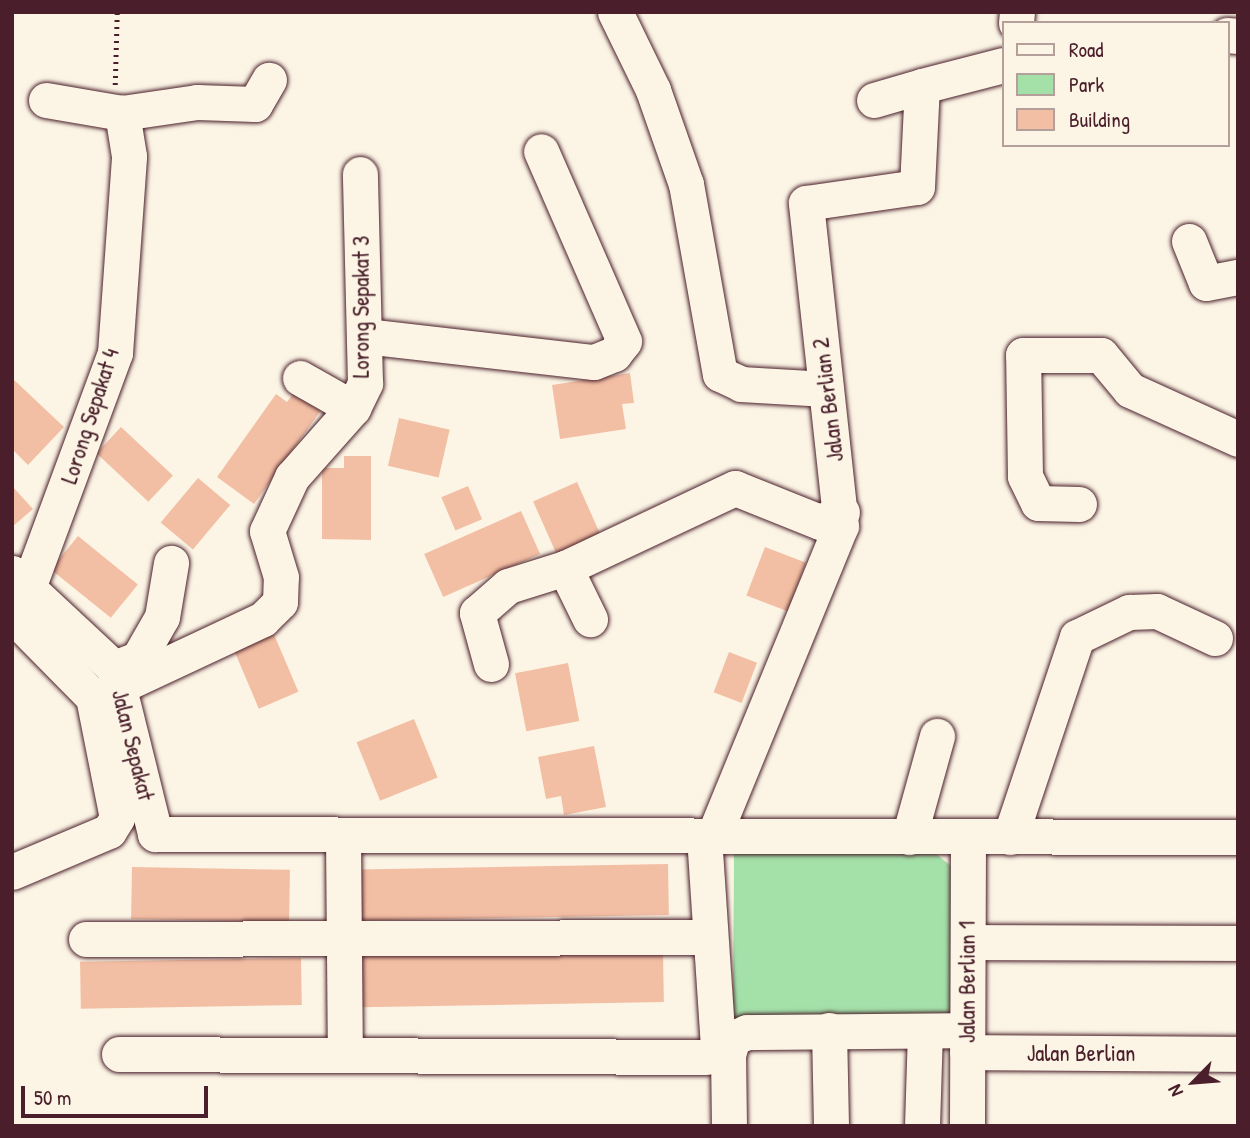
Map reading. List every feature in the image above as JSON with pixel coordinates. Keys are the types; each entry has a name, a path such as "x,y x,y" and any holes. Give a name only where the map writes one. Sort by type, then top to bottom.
{"street":[{"path":"615,12 653,90 686,184 720,374 741,384 826,389"},
{"path":"874,100 1002,65"},
{"path":"46,100 122,113 197,102 255,104 269,80"},
{"name":"Jalan Berlian 2","path":"709,836 837,547 842,512 806,203 917,187 922,86"},
{"name":"Lorong Sepakat 4","path":"18,592 114,353 129,156 122,113"},
{"path":"365,336 594,362 614,354 624,341 541,151"},
{"name":"Lorong Sepakat 3","path":"116,677 262,620 280,602 281,577 267,531 292,477 353,408 365,383 360,174"},
{"path":"1189,241 1206,283 1238,277"},
{"path":"1079,504 1038,503 1025,476 1023,355 1101,355 1130,390 1238,439"},
{"path":"300,378 353,408"},
{"path":"491,664 477,625 483,602 509,586 565,568 734,488 820,522 842,512"},
{"path":"116,677 138,659 162,617 171,563"},
{"path":"565,568 590,619"},
{"path":"12,872 109,831 117,818 93,697 18,592"},
{"name":"Jalan Sepakat","path":"18,592 116,677 155,834 344,836"},
{"path":"1010,837 1077,637 1129,612 1157,611 1215,638"},
{"path":"909,837 937,736"},
{"path":"345,1053 342,936 344,836 1238,837"},
{"path":"709,836 710,937 716,1052 729,1126"},
{"name":"Jalan Berlian 1","path":"967,1126 968,838"},
{"path":"86,939 342,936 710,937"},
{"path":"968,942 1238,943"},
{"path":"829,1030 831,1126"},
{"name":"Jalan Berlian","path":"716,1052 733,1038 747,1032 829,1030 925,1031 967,1041 1238,1054"},
{"path":"922,1126 925,1031"},
{"path":"119,1054 716,1052"},
{"path":"707,1126 716,1052"}],"path":[{"path":"117,12 114,92 122,113"}],"green space":[{"path":"734,853 935,853 952,867 956,1021 733,1020"}],"building":[{"path":"630,373 634,403 622,404 626,429 560,439 552,385"},
{"path":"12,378 64,427 28,465 12,449"},
{"path":"298,387 324,406 254,504 217,477 276,394 287,402"},
{"path":"399,418 450,430 439,477 388,466"},
{"path":"121,427 173,475 148,502 96,453"},
{"path":"344,456 371,456 371,540 322,539 322,468 344,468"},
{"path":"198,478 230,505 193,549 161,522"},
{"path":"577,482 603,540 559,560 533,502"},
{"path":"12,486 33,509 12,527"},
{"path":"468,486 482,519 455,530 441,497"},
{"path":"521,511 540,554 443,597 424,554"},
{"path":"78,536 138,584 111,618 51,569"},
{"path":"765,547 806,563 787,611 746,596"},
{"path":"273,632 298,692 259,709 233,649"},
{"path":"729,652 757,663 742,703 714,692"},
{"path":"568,663 579,721 526,731 515,673"},
{"path":"414,719 438,777 380,801 357,742"},
{"path":"594,746 606,807 564,815 561,796 546,799 538,757"},
{"path":"668,864 669,915 360,920 359,869"},
{"path":"132,867 290,870 289,922 131,919"},
{"path":"663,951 664,1002 361,1007 360,956"},
{"path":"301,958 302,1005 81,1009 80,962"}]}
